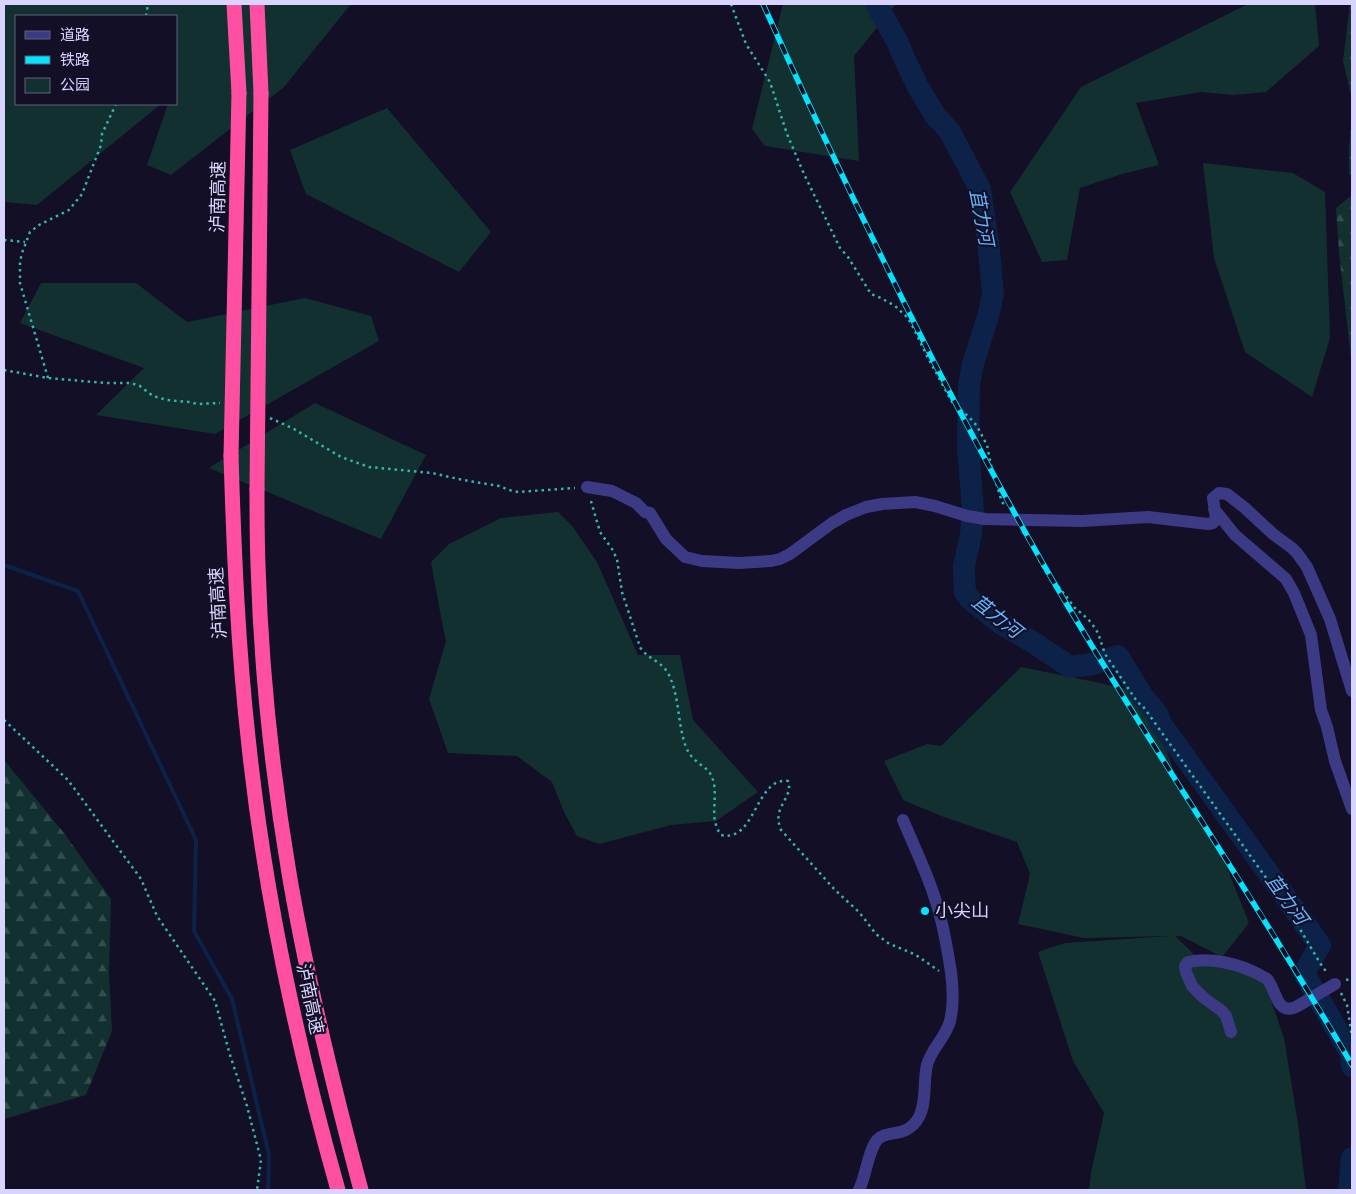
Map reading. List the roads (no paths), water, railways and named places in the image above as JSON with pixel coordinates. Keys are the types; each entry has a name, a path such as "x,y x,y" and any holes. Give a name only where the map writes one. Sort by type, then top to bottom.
{"highway":[{"name":"泸南高速","path":"234,4 238,93 231,456 238,630 249,747 266,878 290,999 320,1125 338,1190"},
{"name":"泸南高速","path":"257,4 261,93 257,489 261,628 272,744 289,874 312,995 361,1190"}],"street":[{"path":"587,487 612,491 636,503 645,512 650,514 666,539 681,554 702,561 739,563 780,559 790,554 832,523 871,505 915,502 985,519 1082,521 1148,517 1208,524 1215,522 1215,496 1219,493 1226,494 1297,553 1309,572 1330,619 1352,692"},
{"path":"1214,509 1236,535 1286,580 1294,593 1311,635 1321,710 1327,726 1335,761 1352,809"},
{"path":"859,1190 878,1139 882,1136 908,1129 920,1115 928,1063 948,1025 952,1005 953,987 940,915 903,820"},
{"path":"1230,1032 1226,1016 1222,1011 1204,998 1192,986 1185,966 1188,962 1221,962 1254,972 1267,979 1276,998 1287,1009 1292,1009 1335,984"}],"waterway":[{"name":"苴力河","path":"876,4 897,41 918,87 935,115 950,132 980,189 993,293 969,385 968,447 973,511 971,534 964,566 965,592 971,600 1000,623 1070,667 1093,664 1118,656 1143,697 1158,715 1159,721 1320,945 1304,973 1351,1054 1352,1066"},
{"path":"4,565 78,591 196,840 194,931 232,999 269,1155 268,1190"},
{"name":"苴力河","path":"1349,1190 1352,1158"}],"railway":[{"path":"763,4 825,139 934,362 1017,517 1051,578 1104,665 1283,950 1352,1065"}],"place":[{"name":"小尖山","path":"925,911"}]}
